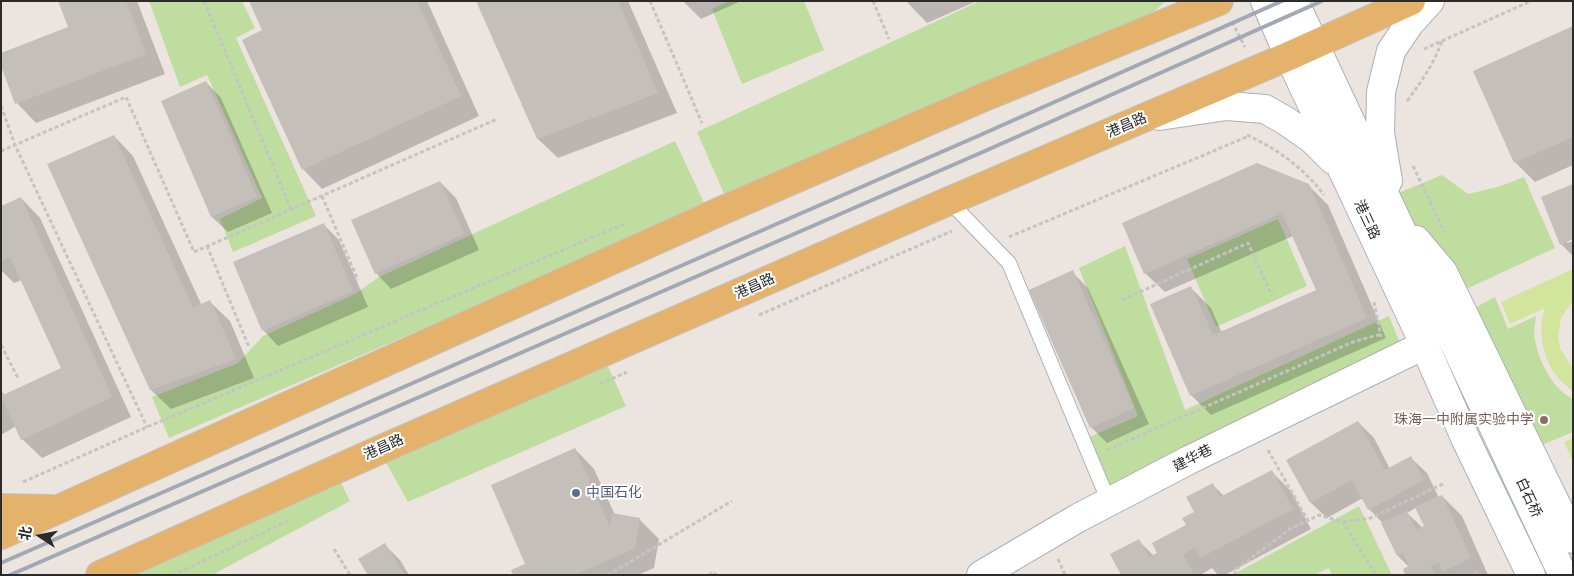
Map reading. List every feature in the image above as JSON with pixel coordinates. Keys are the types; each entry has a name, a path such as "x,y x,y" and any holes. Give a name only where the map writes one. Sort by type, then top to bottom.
{"main road":[{"path":"1,535 712,215 1189,9 1219,1"},
{"name":"港三路","path":"1265,1 1419,333 1466,440 1531,575"},
{"name":"白石桥","path":"1294,1 1563,575"},
{"name":"港昌路","path":"100,575 121,569 950,201 1289,56 1411,1"},
{"path":"1430,1 1410,23 1391,51 1380,92 1380,133 1394,215 1443,272 1573,539"},
{"path":"1143,119 1227,106 1265,109 1313,140 1343,169"},
{"path":"1370,228 1420,385 1512,575"},
{"name":"建华巷","path":"981,575 1078,518 1189,460 1410,352"},
{"path":"1,508 60,509"}],"lane":[{"path":"950,201 1009,263 1109,502"}],"path":[{"path":"204,1 291,209"},
{"path":"650,1 702,123"},
{"path":"873,1 889,39"},
{"path":"1442,41 1531,1"},
{"path":"1,151 126,97 194,252 497,119"},
{"path":"1,106 15,145 147,427"},
{"path":"1009,237 1249,136 1270,125 1279,117"},
{"path":"1242,133 1265,144 1292,161 1316,184 1326,198"},
{"path":"322,196 358,280"},
{"path":"756,316 971,223"},
{"path":"1122,300 1248,243 1272,296"},
{"path":"207,246 249,347"},
{"path":"1374,300 1385,365"},
{"path":"1091,458 1354,342 1381,334"},
{"path":"1,345 18,378"},
{"path":"599,385 634,370"},
{"path":"1268,450 1308,521"},
{"path":"1235,575 1235,570 1290,529 1319,515 1343,522 1371,518 1445,483"},
{"path":"608,575 732,501"},
{"path":"173,575 299,517"},
{"path":"1343,522 1376,575"},
{"path":"334,549 350,575"},
{"path":"709,575 714,572 716,575"}],"green space":[{"path":"149,1 242,1 255,28 236,38 316,216 233,252 220,219 262,198 207,75 180,87"},
{"path":"730,1 804,1 824,50 742,84 712,9"},
{"path":"980,1 1166,1 1149,16 726,198 697,132"},
{"path":"675,141 706,207 169,438 152,397 238,363 263,336 355,294 379,277"},
{"path":"1442,175 1468,194 1498,187 1524,177 1555,248 1462,291 1399,213 1396,194"},
{"path":"1278,219 1307,286 1216,327 1187,259"},
{"path":"1125,246 1185,410 1389,316 1403,351 1113,495 1089,437 1138,416 1079,268"},
{"path":"1573,269 1573,300 1561,318 1558,337 1560,348 1573,369 1573,391 1556,375 1545,354 1541,331 1545,308 1510,324 1501,302"},
{"path":"1495,297 1508,329 1536,316 1535,337 1544,368 1554,383 1573,399 1573,432 1537,447 1469,311"},
{"path":"604,358 626,406 408,502 383,457"},
{"path":"1573,438 1573,462 1564,442"},
{"path":"337,474 350,501 212,575 119,575"},
{"path":"1359,506 1392,575 1332,575 1329,568 1314,575 1232,575"}],"building":[{"path":"58,1 126,1 146,54 15,104 1,66 1,53 68,27"},
{"path":"249,1 417,1 461,96 302,170 242,40 262,30"},
{"path":"476,1 618,1 658,93 537,139"},
{"path":"1573,26 1573,137 1514,163 1473,71"},
{"path":"206,81 257,197 211,217 161,101"},
{"path":"114,135 193,308 210,300 236,359 150,390 47,164"},
{"path":"1257,163 1309,184 1367,318 1190,396 1150,304 1191,286 1213,335 1316,290 1282,213 1144,274 1122,223"},
{"path":"440,181 464,234 375,274 351,220"},
{"path":"1573,184 1573,239 1560,245 1541,197"},
{"path":"21,197 112,397 21,440 1,396 61,368 10,257 1,261 1,206"},
{"path":"324,223 353,291 262,331 233,262"},
{"path":"1073,270 1134,408 1090,428 1029,290"},
{"path":"1358,421 1385,470 1411,456 1424,480 1368,510 1352,480 1310,503 1286,460"},
{"path":"575,448 610,527 612,513 640,518 635,548 575,575 513,575 511,570 525,564 491,485"},
{"path":"1272,470 1293,509 1200,558 1195,548 1183,554 1194,575 1121,575 1110,554 1139,539 1149,557 1157,553 1152,543 1186,525 1182,518 1194,512 1186,497 1213,483 1220,497"},
{"path":"1442,495 1471,558 1442,572 1439,563 1431,566 1435,575 1405,575 1403,569 1409,566 1403,553 1397,556 1381,523 1407,511 1416,530 1424,526 1415,507"},
{"path":"385,543 404,575 368,575 358,559"},
{"path":"1477,570 1479,575 1467,575"}],"railway":[{"path":"1,563 1282,1"},
{"path":"10,575 985,151 1322,1"}],"place":[{"name":"珠海一中附属实验中学","path":"1544,420"},
{"name":"中国石化","path":"576,493"}]}
